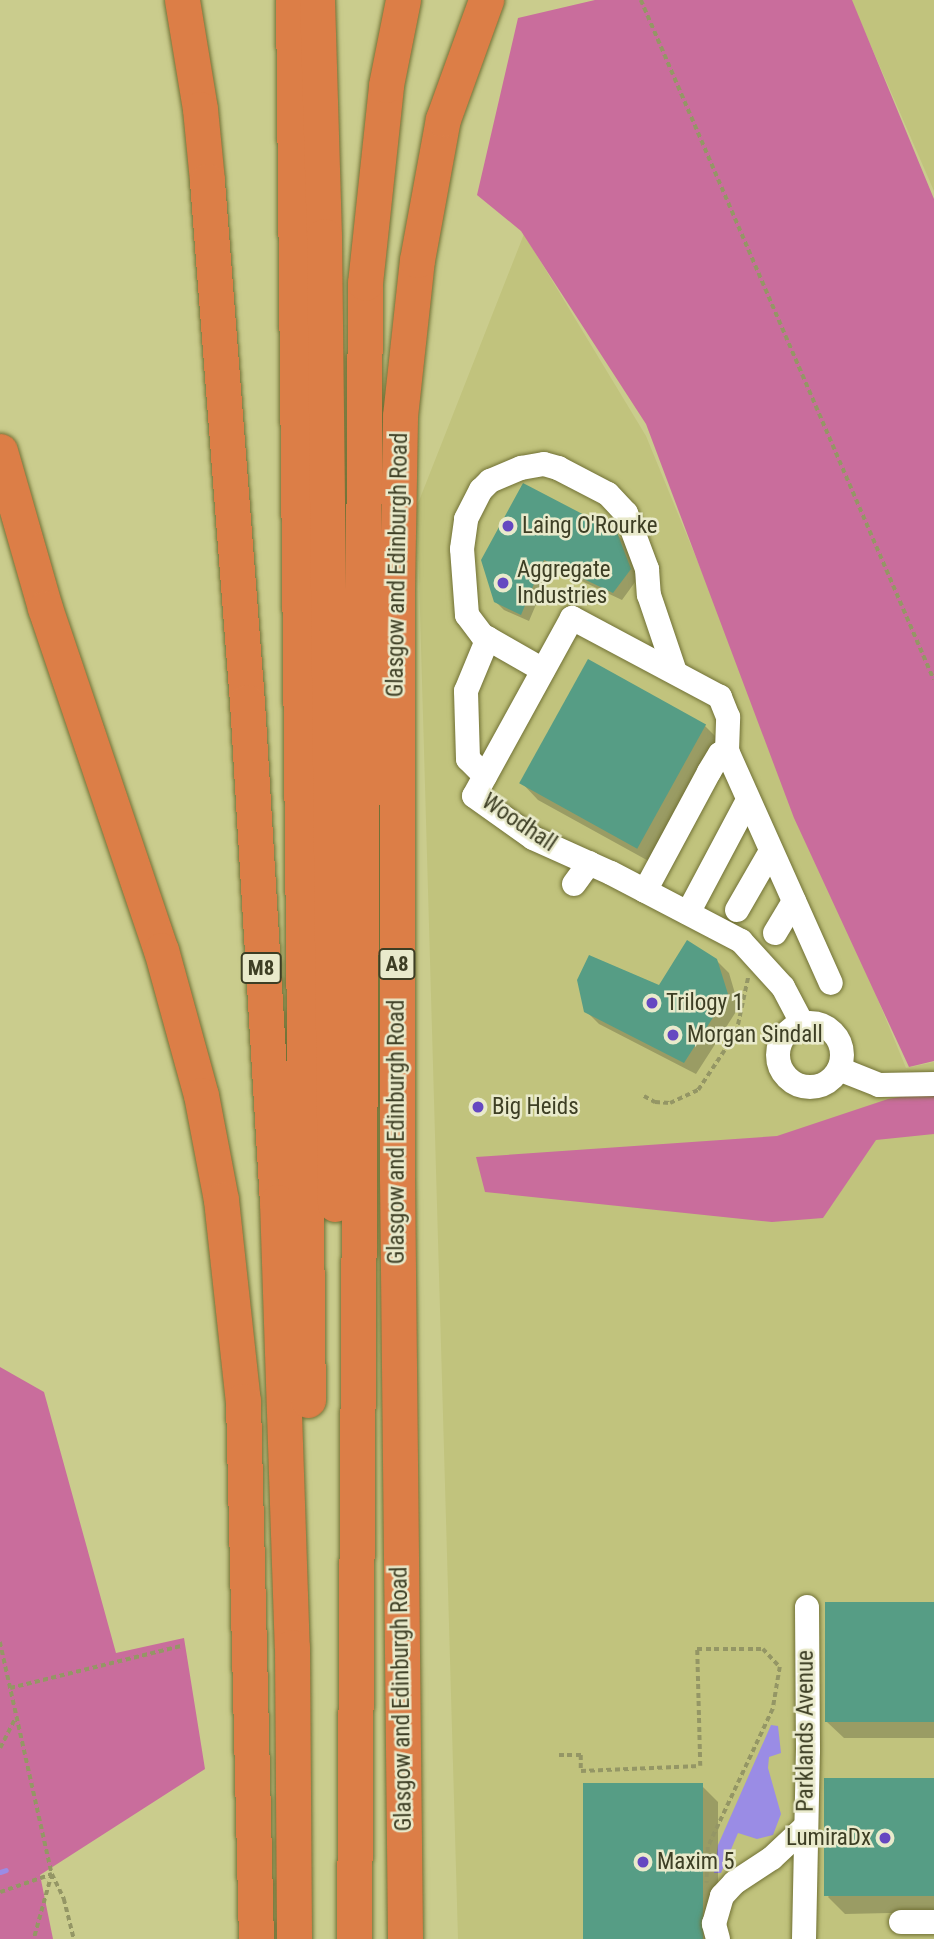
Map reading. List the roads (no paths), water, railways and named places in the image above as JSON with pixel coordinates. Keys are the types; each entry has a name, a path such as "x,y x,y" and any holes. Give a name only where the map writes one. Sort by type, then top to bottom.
{"highway":[{"name":"M8","path":"182,0 200,109 207,181 247,702 277,1202 292,1647 294,1939"},
{"name":"M8","path":"293,0 312,1939"},
{"path":"317,0 324,236 330,869 348,1939"},
{"path":"354,1939 365,328 373,195 386,85 403,0"},
{"name":"Glasgow and Edinburgh Road","path":"405,1939 397,1180 397,591 400,416 417,260 443,119 486,0"},
{"path":"330,869 342,801 348,472 353,371 365,328"},
{"path":"0,451 45,608 161,950 201,1096 221,1200 243,1401 256,1939"}],"street":[{"path":"543,670 488,638 467,615 462,549 466,519 481,490 491,481 521,468 544,464 608,494 626,513 647,569 649,595 675,672"},
{"name":"Woodhall","path":"727,751 728,717 720,697 572,618 543,670 483,801 528,847 589,863 645,891 678,916 741,941 783,987 802,1023"},
{"path":"483,801 468,759 466,691 488,638"},
{"path":"645,891 709,772 720,754 727,751 831,983"},
{"path":"678,916 748,800"},
{"path":"737,910 771,851"},
{"path":"574,884 589,863"},
{"path":"775,933 794,901"},
{"path":"802,1023 818,1023 836,1036 842,1055 839,1069 832,1078 813,1087 800,1086 785,1077 779,1064 779,1045 789,1030 802,1023"},
{"path":"839,1069 879,1085 934,1084"},
{"name":"Parklands Avenue","path":"804,1939 808,1751 807,1607"},
{"path":"718,1939 714,1924 722,1896 734,1883 772,1858 805,1827"},
{"path":"901,1922 934,1922"}],"waterway":[{"path":"0,1872 6,1870"}],"place":[{"name":"Laing O'Rourke","path":"508,526"},
{"name":"Aggregate Industries","path":"503,583"},
{"name":"Trilogy 1","path":"652,1003"},
{"name":"Morgan Sindall","path":"673,1035"},
{"name":"Big Heids","path":"478,1107"},
{"name":"LumiraDx","path":"885,1838"},
{"name":"Maxim 5","path":"643,1862"}]}
